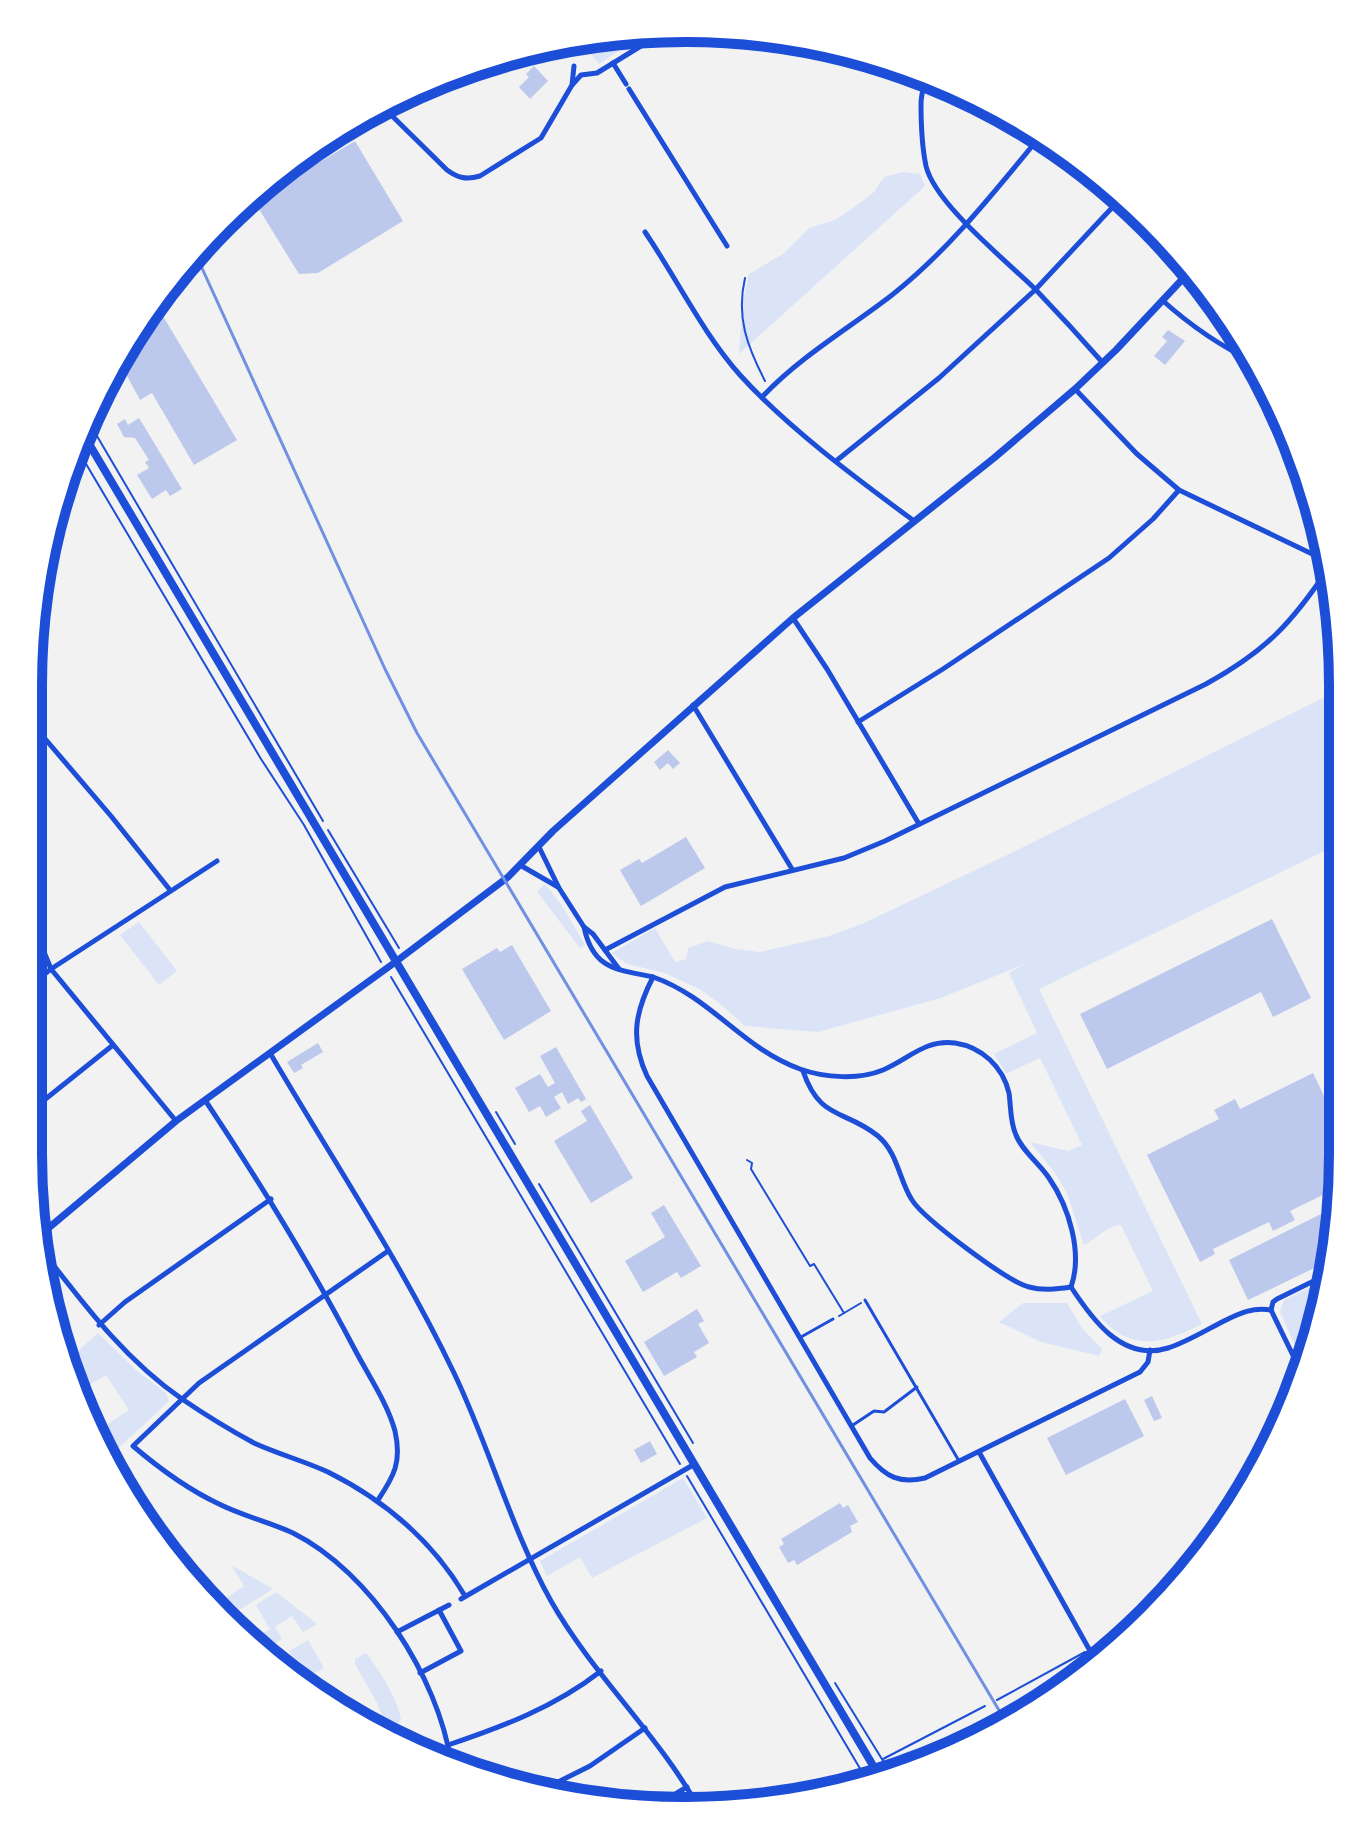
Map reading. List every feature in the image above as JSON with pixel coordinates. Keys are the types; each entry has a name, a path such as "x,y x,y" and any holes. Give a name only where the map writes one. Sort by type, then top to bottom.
{"main road":[{"path":"89,444 394,963 875,1768"}],"street":[{"path":"390,114 447,170 468,180 480,176 541,138 581,75 597,73 646,43"},
{"path":"613,63 727,246"},
{"path":"572,85 574,66"},
{"path":"925,88 921,100 924,148 934,185 1103,363"},
{"path":"762,397 821,344 891,295 968,224 1034,144"},
{"path":"836,461 939,378 1035,290 1114,206"},
{"path":"645,232 739,374 836,461 914,521"},
{"path":"48,1228 176,1121 386,970 520,865 693,705 793,618 994,458 1075,389 1183,278"},
{"path":"1162,300 1200,332 1237,354"},
{"path":"1075,389 1137,454 1179,490 1316,558"},
{"path":"858,722 1109,558 1153,519 1179,490"},
{"path":"605,950 725,887 844,858 885,841 1241,664 1291,621 1320,578"},
{"path":"793,618 919,824"},
{"path":"693,705 792,869"},
{"path":"42,737 170,890"},
{"path":"539,847 559,888 584,927 620,970"},
{"path":"42,976 217,861"},
{"path":"520,865 559,888"},
{"path":"584,927 586,937 609,968 673,984 710,1007 769,1056 803,1070 834,1076 863,1075 881,1071 919,1048 939,1042 958,1043 987,1056 1003,1076 1016,1136 1059,1196 1077,1256 1077,1271 1071,1287"},
{"path":"42,947 51,969 176,1121"},
{"path":"653,977 639,1004 638,1047 641,1062 798,1339 870,1458 891,1478 925,1478 979,1452 1140,1372 1148,1362 1150,1350"},
{"path":"42,1102 113,1045"},
{"path":"270,1053 420,1304 489,1453 529,1560 574,1637 645,1728 693,1797"},
{"path":"803,1070 807,1083 822,1104 832,1113 878,1136 888,1147 907,1192 926,1216 1006,1278 1032,1289 1071,1287"},
{"path":"205,1099 271,1199 326,1294 386,1410 395,1433 397,1453 395,1473 378,1500"},
{"path":"99,1325 125,1302 271,1199"},
{"path":"388,1251 181,1398 133,1446 167,1475 193,1490 219,1504 292,1533 327,1553 360,1582 381,1607 420,1673 438,1713 449,1752"},
{"path":"52,1263 99,1325 139,1364 181,1398 254,1442 327,1472 378,1500 421,1534 451,1572 463,1597 693,1465"},
{"path":"1271,1310 1277,1299 1317,1279"},
{"path":"1071,1287 1106,1333 1131,1346 1150,1350 1166,1349 1244,1311 1271,1310"},
{"path":"1271,1310 1295,1360"},
{"path":"979,1452 1089,1649"},
{"path":"397,1632 449,1605"},
{"path":"420,1673 461,1651 439,1610"},
{"path":"448,1745 532,1713 579,1688 601,1671"},
{"path":"555,1784 590,1766 645,1728"},
{"path":"671,1797 687,1787"}],"lane":[{"path":"865,1300 959,1461"},
{"path":"798,1339 833,1319"},
{"path":"852,1426 874,1411 884,1412 917,1387"}],"path":[{"path":"745,278 740,307 743,331 769,390"},
{"path":"94,431 404,956"},
{"path":"83,459 261,759 304,825 386,970 862,1772"},
{"path":"747,1160 752,1163 751,1169 810,1266 814,1264 844,1313"},
{"path":"833,1319 865,1300"},
{"path":"682,1424 695,1448"},
{"path":"997,1700 1089,1649"},
{"path":"834,1681 885,1765"},
{"path":"882,1760 985,1706"}],"shaded area":[{"path":"628,45 599,64 587,50"},
{"path":"903,172 920,174 925,186 739,354 743,301 749,274 783,254 809,228 835,220 860,203 874,192 884,177"},
{"path":"1329,695 1329,849 1039,989 1202,1324 1175,1336 1162,1340 1136,1340 1112,1328 1100,1316 1153,1291 1121,1225 1084,1245 1067,1193 1030,1142 1068,1151 1082,1145 1040,1058 1006,1074 994,1054 1037,1033 1009,973 1025,964 941,998 818,1032 745,1026 701,990 665,973 627,964 612,953 655,928 675,962 686,959 688,948 708,941 760,952 829,936 862,924"},
{"path":"545,884 561,904 585,945 580,948 537,892"},
{"path":"139,922 177,971 159,985 120,935"},
{"path":"1316,1285 1298,1351 1280,1312 1284,1300"},
{"path":"1023,1303 1067,1303 1082,1328 1102,1349 1099,1356 1041,1342 999,1322"},
{"path":"98,1333 137,1371 166,1393 169,1401 115,1451 103,1427 129,1410 106,1375 86,1387 74,1354"},
{"path":"683,1478 707,1518 592,1578 580,1557 547,1576 540,1561"},
{"path":"231,1565 273,1589 234,1613 222,1600 244,1586"},
{"path":"276,1592 317,1624 303,1632 292,1616 275,1627 282,1639 272,1646 259,1635 270,1629 256,1605"},
{"path":"308,1640 324,1668 310,1676 296,1666 289,1651"},
{"path":"366,1653 382,1676 401,1720 397,1724 399,1730 385,1722 355,1659"}],"building":[{"path":"534,66 548,81 530,99 519,87"},
{"path":"355,141 403,221 318,273 299,274 257,206 316,159 318,163"},
{"path":"161,313 237,440 194,465 152,393 140,400 124,371"},
{"path":"1168,330 1185,341 1165,365 1154,356 1167,341 1162,337"},
{"path":"139,418 182,489 170,496 166,490 152,499 137,475 149,468 145,462 149,460 135,438 124,437 117,424 125,419 128,425"},
{"path":"668,750 680,763 673,769 668,763 660,770 654,762"},
{"path":"686,837 705,868 641,906 620,870 639,859 642,863"},
{"path":"1272,919 1311,998 1273,1017 1261,992 1107,1069 1080,1014"},
{"path":"512,945 551,1011 504,1040 462,969 497,948 500,952"},
{"path":"318,1043 323,1052 294,1073 287,1062"},
{"path":"556,1047 586,1099 581,1102 578,1098 568,1104 562,1092 554,1097 561,1108 546,1117 540,1106 529,1112 515,1088 540,1074 548,1087 555,1083 540,1056"},
{"path":"1313,1073 1329,1106 1328,1192 1290,1211 1295,1220 1273,1231 1269,1222 1213,1249 1215,1254 1200,1262 1147,1155 1219,1119 1214,1110 1235,1099 1240,1109"},
{"path":"590,1105 633,1178 591,1203 554,1141 587,1121 581,1111"},
{"path":"664,1205 701,1266 681,1278 677,1272 643,1292 625,1261 665,1237 651,1213"},
{"path":"1326,1211 1319,1266 1248,1300 1229,1260"},
{"path":"697,1309 704,1321 698,1324 709,1343 694,1352 697,1357 664,1376 644,1342"},
{"path":"1152,1396 1162,1418 1154,1421 1144,1400"},
{"path":"1125,1399 1144,1436 1066,1475 1047,1438"},
{"path":"650,1441 657,1454 641,1463 634,1450"},
{"path":"840,1503 843,1508 848,1505 858,1522 850,1526 852,1532 797,1565 794,1560 788,1563 779,1547 784,1544 781,1539"}],"railway":[{"path":"200,264 417,733 1001,1714"}]}
